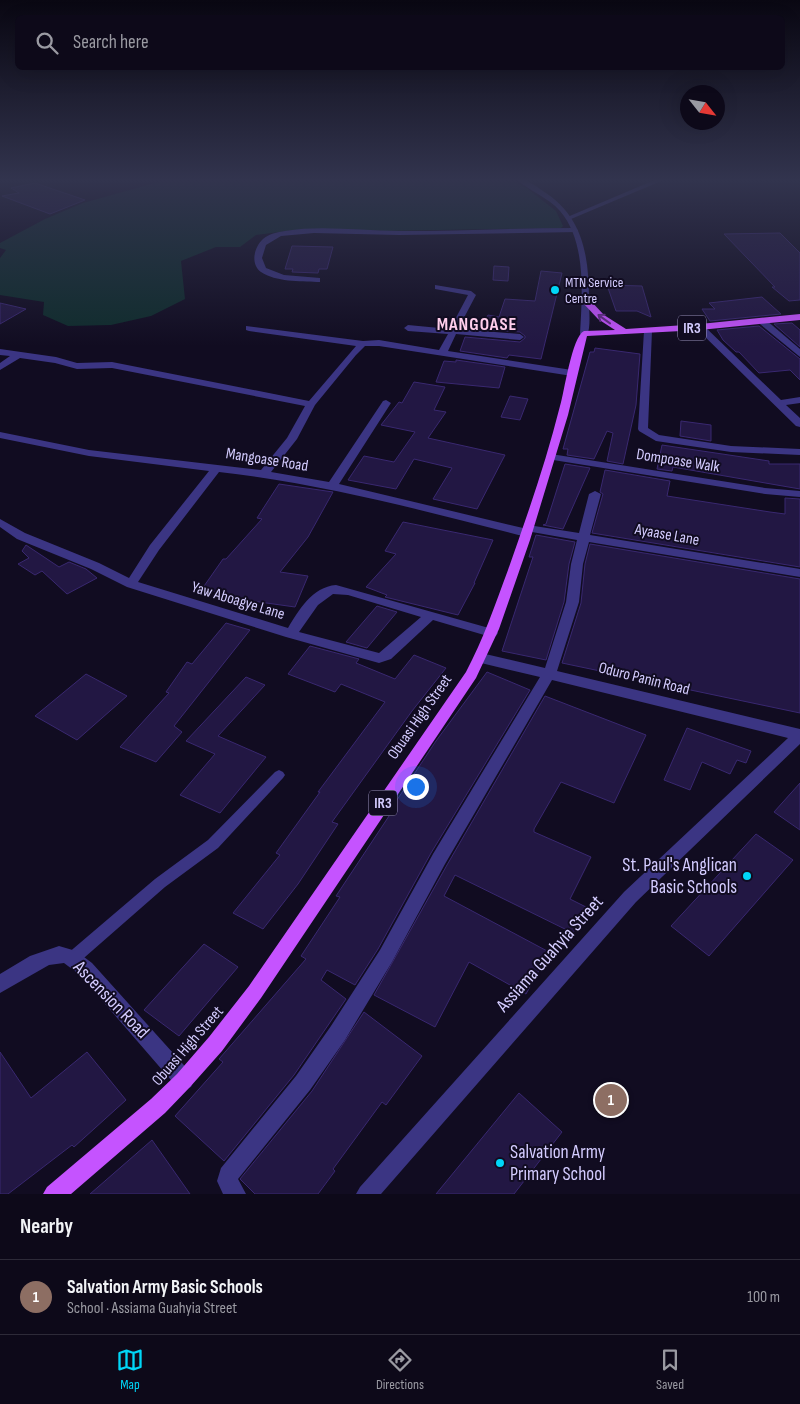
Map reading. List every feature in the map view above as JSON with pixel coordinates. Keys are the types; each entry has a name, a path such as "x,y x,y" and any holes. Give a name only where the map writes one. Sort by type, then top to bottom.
{"main road":[{"path":"586,301 601,317 625,332"},
{"name":"IR3","path":"584,334 648,331 800,318"},
{"name":"Obuasi High Street","path":"54,1194 144,1119 184,1080 225,1032 255,992 481,658 528,531 551,457 584,334"}],"street":[{"path":"282,235 271,237 258,250 258,262 261,268 282,277 317,280"},
{"name":"Obuasi High Street","path":"575,235 583,261 586,301 584,334"},
{"path":"438,287 465,291 472,295 442,353"},
{"path":"763,322 800,354"},
{"path":"700,327 800,424"},
{"path":"249,328 363,344 378,343 572,373"},
{"path":"408,328 520,337"},
{"path":"648,331 643,429 649,434 656,438 731,449 800,452"},
{"path":"264,474 292,439 311,404 363,344"},
{"path":"0,352 56,360 77,366 112,365 311,404"},
{"path":"0,368 18,354"},
{"path":"778,403 800,400"},
{"path":"332,486 386,403"},
{"name":"Mangoase Road","path":"0,435 89,453 264,474 332,486 528,531"},
{"name":"Dompoase Walk","path":"551,457 766,491 800,494"},
{"path":"131,584 150,554 216,469"},
{"path":"235,1194 227,1182 228,1175 303,1083 338,1033 386,956 439,859 548,674 555,660 571,603 578,570 577,564 595,494"},
{"name":"Yaw Aboagye Lane","path":"0,522 21,536 95,566 131,584 291,634 308,608 321,595 332,590 354,593 491,633"},
{"name":"Ayaase Lane","path":"528,531 584,537 800,574"},
{"path":"291,634 379,658 386,656 431,615"},
{"name":"Oduro Panin Road","path":"481,658 800,735"},
{"name":"Assiama Guahyia Street","path":"367,1194 630,897 800,735"},
{"name":"Ascension Road","path":"0,984 41,960 60,954 72,958 86,969 184,1080"}],"lane":[{"path":"72,958 160,883 212,844 279,775"}],"green space":[{"path":"16,235 258,235 240,247 216,247 181,261 185,299 151,316 111,325 68,326 43,315 44,302 0,295 0,258 6,250 0,248 0,243"}],"building":[{"path":"725,235 782,235 800,253 800,300 789,301 772,287 775,287"},
{"path":"292,246 333,247 327,269 319,269 318,273 292,272 293,269 285,269"},
{"path":"494,266 509,267 508,281 493,280"},
{"path":"541,271 562,273 541,359 509,355 507,358 460,351 465,337 520,342 525,338 520,332 480,329 488,315 499,317 505,299 535,301"},
{"path":"607,285 642,286 651,317 637,311 616,311"},
{"path":"762,297 781,314 710,321 702,309 715,309 709,303"},
{"path":"0,303 26,309 0,324"},
{"path":"792,323 800,330 800,347 774,324"},
{"path":"759,326 800,359 800,380 790,370 759,373 739,352 736,352 723,340 717,330"},
{"path":"595,348 640,354 636,405 623,464 607,461 613,433 607,431 594,459 567,455 568,449 563,449 590,352 594,352"},
{"path":"456,360 505,367 499,388 436,382 444,361 456,362"},
{"path":"414,382 445,387 434,410 446,412 428,438 505,455 477,509 433,499 452,468 414,459 396,489 348,480 364,456 394,462 415,432 381,425 399,402 402,403"},
{"path":"510,396 528,399 520,420 501,417"},
{"path":"681,421 711,425 711,441 680,436"},
{"path":"662,445 769,461 769,464 800,464 800,489 673,467 672,471 657,469"},
{"path":"565,464 590,468 563,529 543,525 546,524"},
{"path":"605,470 670,481 667,496 770,512 785,514 785,498 800,499 800,567 592,533 603,494 600,492"},
{"path":"279,484 333,492 308,537 280,572 308,576 295,607 238,599 239,597 202,589 223,559 226,559 262,519 257,518"},
{"path":"403,522 493,540 475,583 458,615 385,597 387,595 366,587 396,554 385,551"},
{"path":"536,535 575,542 569,564 564,602 546,660 502,651 533,557 529,557"},
{"path":"590,544 800,579 800,713 562,663 581,603 585,564"},
{"path":"26,545 59,567 69,562 86,569 97,578 67,594 42,571 35,575 18,564 29,558 22,551"},
{"path":"377,606 397,612 367,648 346,642"},
{"path":"226,623 250,630 174,726 182,732 156,762 120,747 169,693 166,692 187,662 192,664"},
{"path":"310,646 359,659 356,663 395,679 414,655 446,668 412,711 332,822 338,824 298,884 263,929 233,913 280,855 276,853 320,792 318,792 385,702 341,684 335,692 288,674"},
{"path":"487,672 530,690 431,853 378,949 355,985 327,970 321,980 346,999 294,1075 224,1161 175,1116 223,1062 219,1059 306,959 301,956 340,897 336,896 436,741"},
{"path":"86,674 127,696 77,740 35,716"},
{"path":"246,677 265,685 218,736 266,757 220,813 180,795 215,754 186,741"},
{"path":"545,696 646,735 614,803 561,782 534,829 534,832 591,857 570,899 586,907 573,933 455,875 444,896 549,952 526,994 469,962 435,1027 374,995"},
{"path":"687,728 751,751 746,763 737,760 730,774 702,762 690,790 664,780"},
{"path":"800,783 800,830 774,812"},
{"path":"756,834 793,860 709,956 671,926"},
{"path":"204,944 238,967 179,1036 144,1010"},
{"path":"364,1012 422,1056 386,1105 382,1102 333,1169 335,1171 318,1194 255,1194 240,1179 312,1091"},
{"path":"0,1052 31,1098 87,1052 126,1100 74,1147 72,1145 8,1194 0,1194"},
{"name":"Salvation Army Primary School","path":"519,1093 562,1132 514,1194 436,1194"},
{"path":"152,1140 190,1194 90,1194"}],"place":[{"name":"MTN Service Centre","path":"555,290"},
{"name":"St. Paul's Anglican Basic Schools","path":"747,876"},
{"name":"Salvation Army Basic Schools","path":"611,1100"},
{"name":"Salvation Army Primary School","path":"500,1163"}],"district":[{"name":"MANGOASE","path":"477,324"}]}
